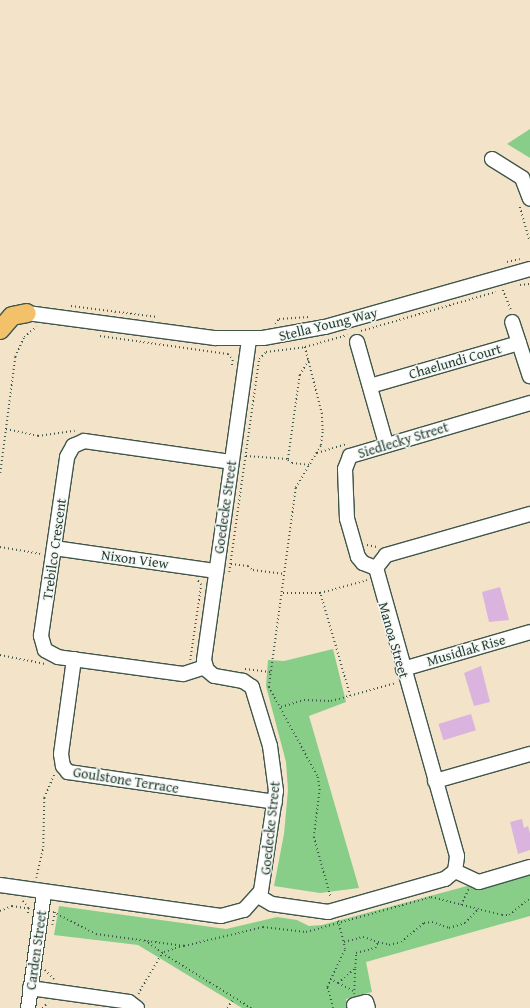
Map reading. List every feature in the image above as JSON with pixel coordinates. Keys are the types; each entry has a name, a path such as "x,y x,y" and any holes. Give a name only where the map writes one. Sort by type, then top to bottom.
{"main road":[{"path":"0,330 12,316 27,313"}],"street":[{"path":"492,159 522,178 524,199"},
{"name":"Stella Young Way","path":"27,313 204,337 249,339 308,332 530,269"},
{"name":"Chaelundi Court","path":"370,386 519,343 512,322"},
{"name":"Goedecke Street","path":"249,339 204,657 205,667 214,676 243,681 254,690 273,757 275,802 264,878 258,896"},
{"path":"357,342 386,444"},
{"path":"519,343 530,376"},
{"name":"Siedlecky Street","path":"373,579 356,554 346,512 345,469 353,454 530,402"},
{"name":"Trebilco Crescent","path":"205,667 183,674 52,655 42,642 53,553 67,457 75,444 86,442 231,462"},
{"path":"373,579 386,555 530,514"},
{"name":"Nixon View","path":"53,553 216,571"},
{"name":"Manoa Street","path":"373,579 398,672 435,781 457,859 455,871"},
{"name":"Musidlak Rise","path":"398,672 530,632"},
{"name":"Goulstone Terrace","path":"74,659 61,754 63,766 68,772 275,802"},
{"path":"435,781 530,754"},
{"path":"0,886 44,886 221,916 239,913 258,896 276,905 324,912 333,908 445,878 455,871 472,881 482,881 530,868"},
{"name":"Carden Street","path":"28,1008 44,886"},
{"path":"30,988 129,1002 139,1001"}],"path":[{"path":"524,199 530,241"},
{"path":"519,286 530,284"},
{"path":"228,579 259,359 266,352 305,347 508,289"},
{"path":"504,290 510,303 512,322"},
{"path":"0,473 16,358 29,331 40,327"},
{"path":"305,347 322,413 323,432 321,446 296,488 283,593 269,687 318,777 320,789 314,837 333,908 344,942 342,958 330,979 327,991 332,1008"},
{"path":"288,460 300,375 309,361"},
{"path":"246,456 288,460 292,463 310,465"},
{"path":"366,540 368,546 374,548"},
{"path":"0,547 53,553"},
{"path":"231,564 285,574"},
{"path":"185,663 191,660 201,585 196,579"},
{"path":"283,593 320,592 373,579"},
{"path":"320,592 350,696"},
{"path":"0,655 50,665"},
{"path":"242,668 271,672"},
{"path":"397,687 396,683 398,672"},
{"path":"281,707 304,700 331,701 396,683"},
{"path":"52,768 58,777"},
{"path":"36,878 43,847 44,798 55,774"},
{"path":"30,878 36,878 44,886"},
{"path":"461,905 472,881"},
{"path":"139,1001 162,953 184,946 263,927 306,932 333,908 431,897 477,910 509,915 530,898"},
{"path":"22,899 29,908"},
{"path":"0,911 12,906"},
{"path":"344,942 363,937 389,945 401,942 424,923 432,922 449,928 465,923 477,910"},
{"path":"52,926 55,912 96,934 184,946"},
{"path":"145,941 251,1008"},
{"path":"358,1002 355,968 356,953 375,948 378,942"},
{"path":"46,962 44,970 55,980"},
{"path":"338,983 355,968"},
{"path":"330,979 338,983 358,1002"},
{"path":"136,993 139,1001"},
{"path":"227,1008 234,998"}],"green space":[{"path":"530,129 530,158 507,144"},
{"path":"333,649 346,702 309,716 359,888 320,893 274,886 284,834 288,790 286,762 266,686 268,660 284,661"},
{"path":"530,869 530,916 366,962 372,992 346,999 348,1008 242,1008 138,945 54,935 59,906 226,929 277,917 297,920 309,926 322,925"}],"building":[{"path":"500,587 509,620 489,622 482,592"},
{"path":"481,666 490,702 474,706 464,673"},
{"path":"471,714 476,730 443,740 438,724"},
{"path":"522,819 524,828 528,826 530,833 530,850 518,854 510,822"}]}
